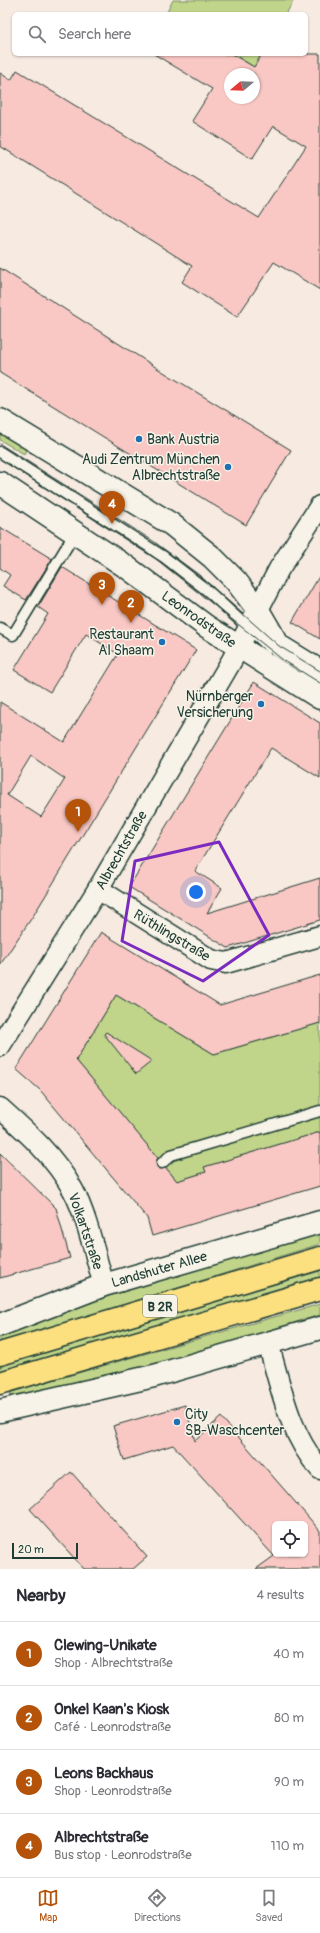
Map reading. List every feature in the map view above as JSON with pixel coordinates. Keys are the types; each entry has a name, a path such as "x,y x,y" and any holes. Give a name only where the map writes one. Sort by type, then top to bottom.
{"highway":[{"name":"B 2R","path":"0,1354 320,1258"},
{"name":"B 2R","path":"0,1383 320,1289"}],"main road":[{"path":"0,420 171,524 212,556 236,581 253,618 272,644 320,671"},
{"name":"Leonrodstraße","path":"0,483 75,533 239,647 320,698"},
{"name":"Landshuter Allee","path":"0,1325 104,1285 320,1222"},
{"path":"0,1411 154,1376 320,1328"}],"street":[{"name":"Albrechtstraße","path":"0,1046 98,889 239,647 279,570 320,506"},
{"name":"Rüthlingstraße","path":"98,889 211,960 226,963 320,936"},
{"name":"Volkartstraße","path":"0,1108 44,1150 62,1171 74,1191 104,1285"},
{"path":"268,1343 293,1427 308,1454 320,1469"}],"lane":[{"path":"0,452 164,557 253,618"},
{"path":"0,628 13,635 75,533"},
{"path":"272,644 274,653 320,683"},
{"path":"162,1163 171,1154 320,1111"}],"highlighted area":[{"path":"219,842 269,935 203,981 122,941 135,861"}],"green space":[{"path":"173,0 294,0 287,12 167,12"},
{"path":"236,56 261,56 254,67"},
{"path":"0,431 27,448 24,454 0,440"},
{"path":"116,995 214,1054 320,1023 320,1132 205,1167 206,1172 177,1181 76,1060"},
{"path":"320,1233 320,1244 0,1343 0,1337 106,1297"},
{"path":"320,1271 320,1277 0,1372 0,1366"},
{"path":"320,1304 320,1315 166,1361 13,1397 10,1395 11,1392"}],"building":[{"path":"308,54 320,54 320,290 274,262 237,317 182,282 192,266 0,146 0,73 11,80 17,70 259,218 306,146 273,126 252,159 192,121 212,89 157,56 235,56 254,67 261,56 308,56"},
{"path":"0,268 157,368 291,450 246,525 0,373"},
{"path":"0,527 52,559 26,600 3,586 10,575 0,568"},
{"path":"62,567 196,650 33,916 0,965 0,702 64,742 118,654 86,634 50,692 14,670 48,614 38,607","holes":["31,756 65,779 41,817 7,795"]},
{"path":"320,575 320,639 292,622"},
{"path":"254,682 320,723 320,778 271,748 195,871 222,888 207,913 320,878 320,920 228,948 129,887"},
{"path":"101,932 220,1005 320,975 320,1023 214,1054 116,995 76,1060 158,1158 156,1161 157,1167 160,1169 166,1168 177,1181 206,1172 204,1167 320,1132 320,1186 152,1236 147,1218 40,1090 16,1069"},
{"path":"106,1032 152,1061 136,1074 104,1034"},
{"path":"0,1153 56,1208 70,1258 0,1278"},
{"path":"185,1405 195,1441 221,1417 320,1531 320,1569 256,1569 273,1557 308,1557 308,1521 272,1521 272,1554 173,1445 124,1460 113,1426"},
{"path":"71,1472 147,1557 133,1569 84,1569 30,1509"}],"tram line":[{"path":"0,444 153,541 199,575 279,646 320,671"},
{"path":"0,459 146,551 283,660 320,683"}],"place":[{"name":"Bank Austria","path":"139,439"},
{"name":"Audi Zentrum München Albrechtstraße","path":"228,467"},
{"name":"Albrechtstraße","path":"112,524"},
{"name":"Leons Backhaus","path":"102,605"},
{"name":"Onkel Kaan's Kiosk","path":"131,623"},
{"name":"Restaurant Al Shaam","path":"162,642"},
{"name":"Nürnberger Versicherung","path":"261,704"},
{"name":"Clewing-Unikate","path":"78,832"},
{"name":"City SB-Waschcenter","path":"177,1422"}]}
